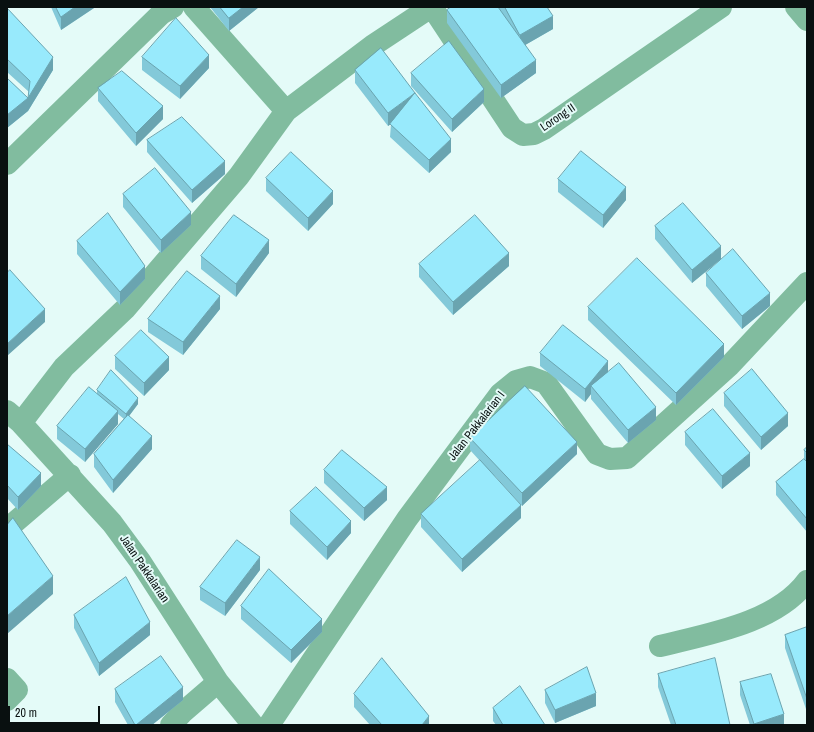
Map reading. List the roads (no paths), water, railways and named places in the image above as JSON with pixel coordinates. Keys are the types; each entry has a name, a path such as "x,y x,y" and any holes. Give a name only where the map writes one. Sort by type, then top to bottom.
{"street":[{"path":"7,164 161,14 173,7"},
{"path":"194,7 286,111"},
{"path":"14,417 125,309 229,188 286,111 372,46 431,7"},
{"name":"Lorong II","path":"431,7 512,128 524,135 534,134 544,129 722,7"},
{"path":"796,7 807,20"},
{"name":"Jalan Pakkalarian I","path":"269,725 407,519 485,413 516,381 530,377 546,383 597,454 610,459 626,458 730,365 807,283"},
{"name":"Jalan Pakkalarian","path":"14,417 70,475 112,523 140,561 218,682 253,725"},
{"path":"7,529 70,475"},
{"path":"660,646 736,627 783,604 807,581"},
{"path":"7,678 17,690 7,700"},
{"path":"171,725 182,713 218,682"}]}
